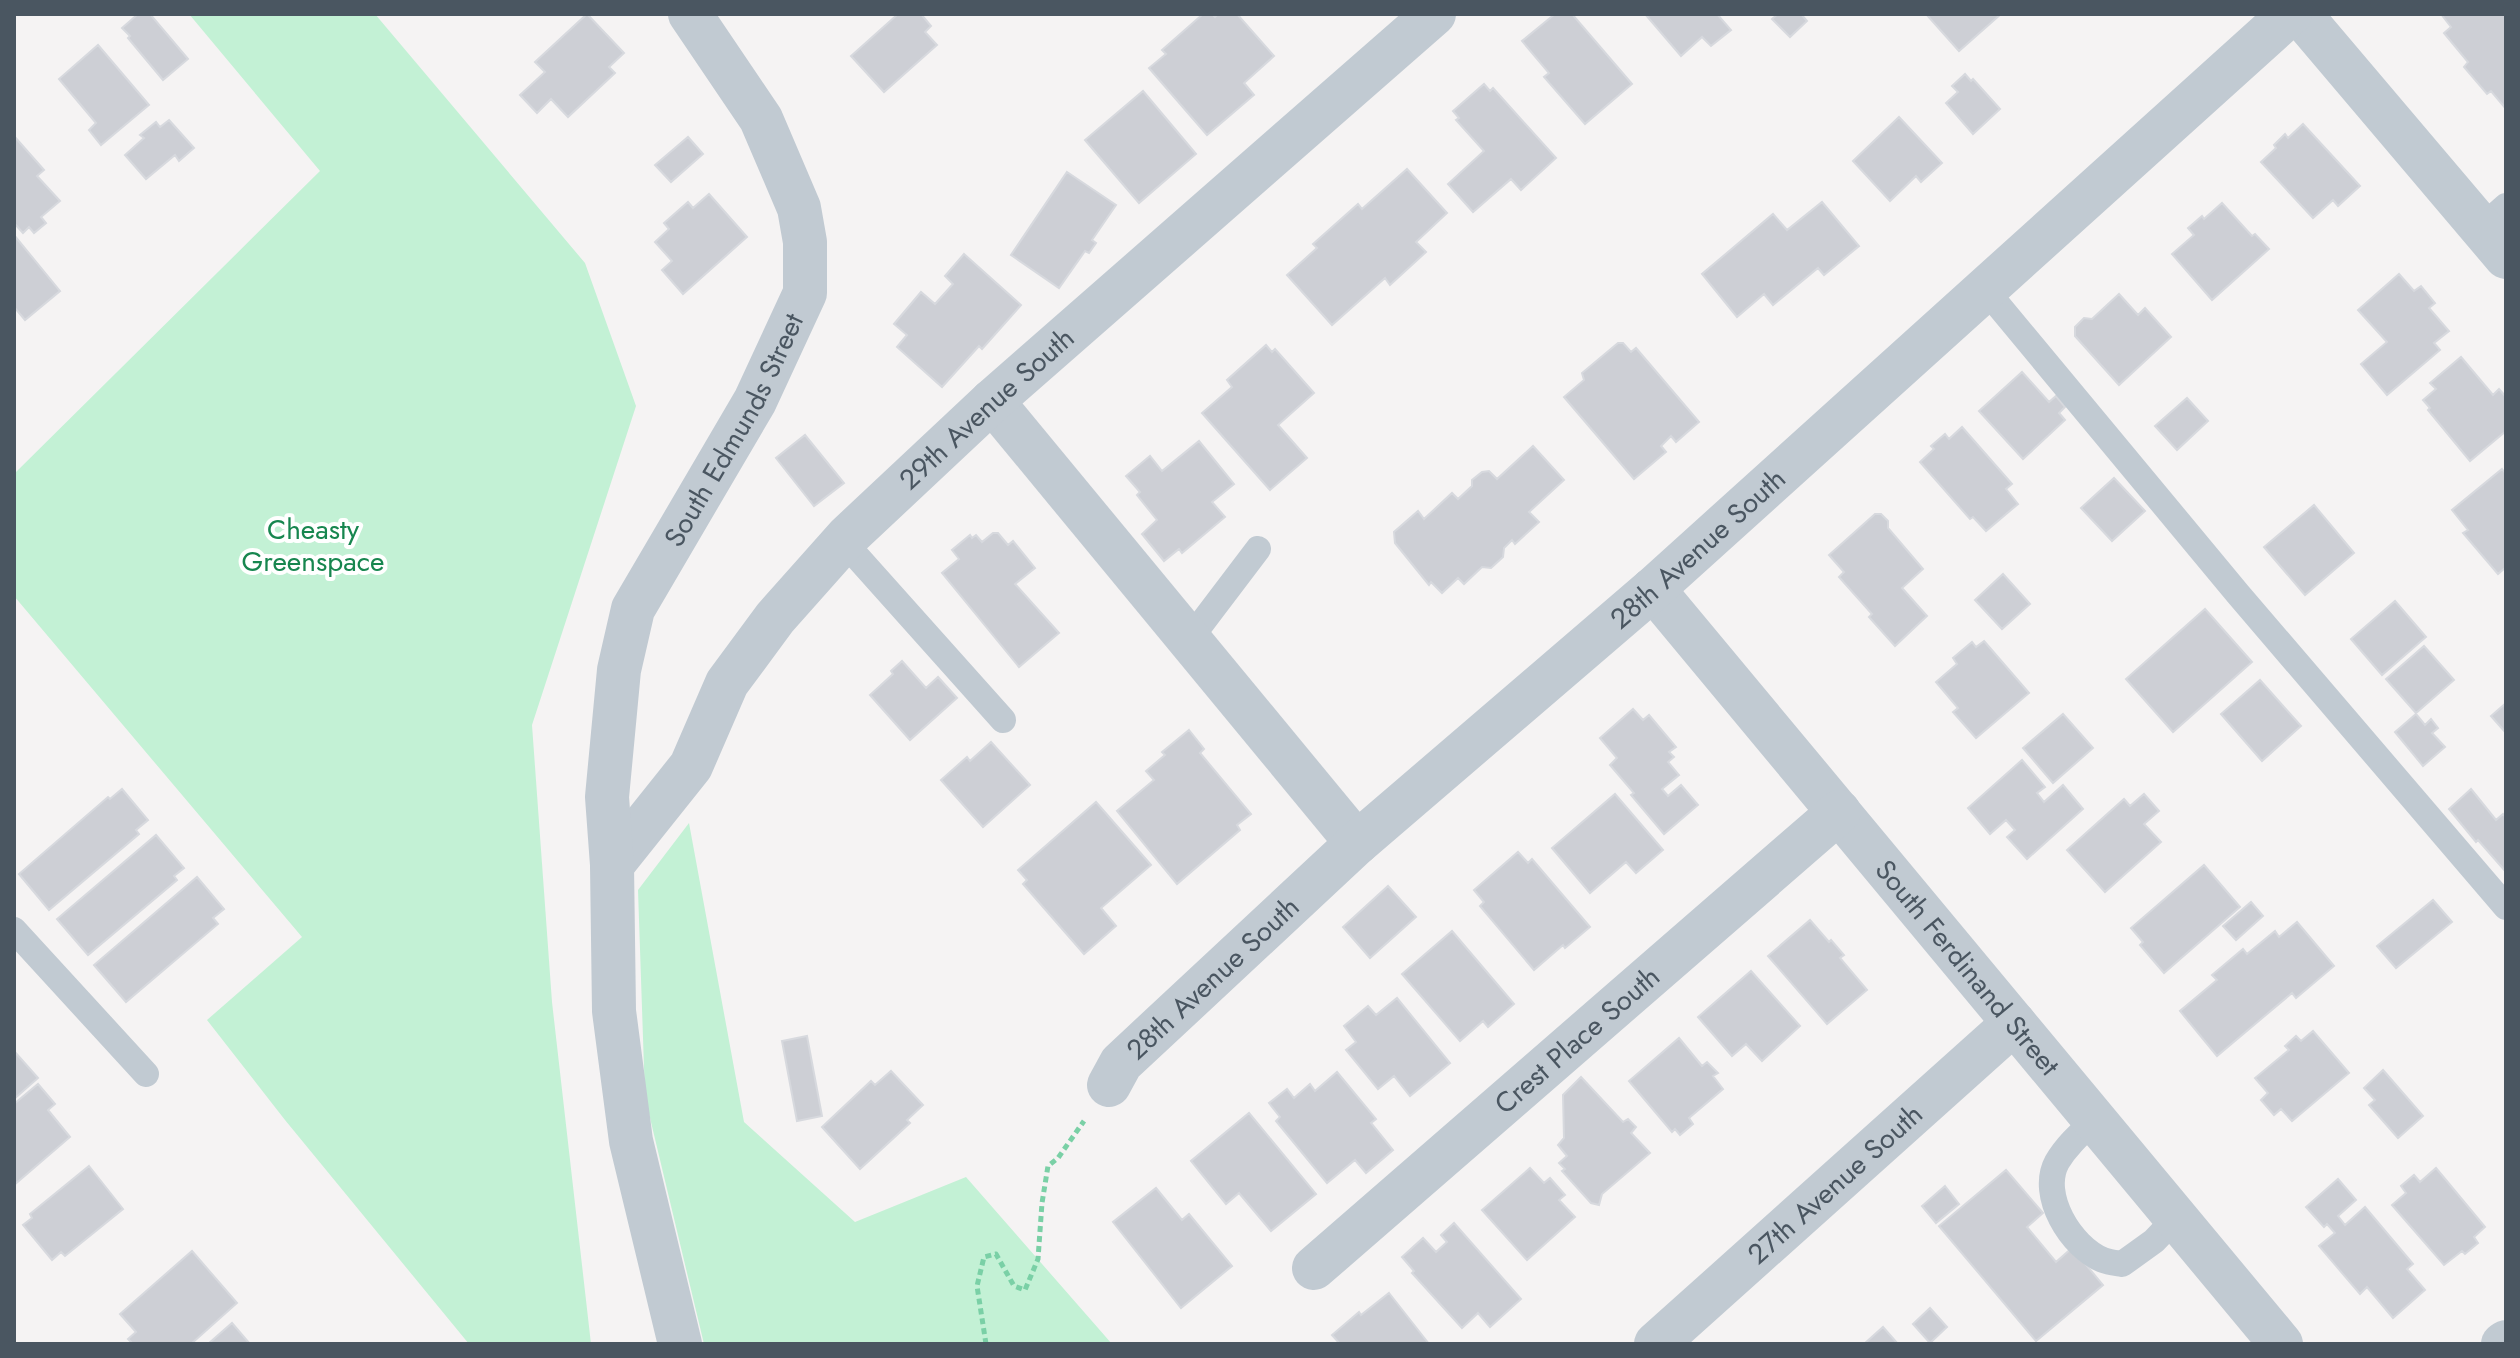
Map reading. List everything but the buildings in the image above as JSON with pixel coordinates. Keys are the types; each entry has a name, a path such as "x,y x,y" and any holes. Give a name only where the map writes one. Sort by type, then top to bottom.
{"street":[{"name":"South Edmunds Street","path":"680,1344 631,1141 614,1011 612,865 607,797 619,670 633,609 755,401 805,293 805,242 799,208 761,119 690,14"},
{"name":"29th Avenue South","path":"612,865 691,766 727,683 775,618 843,541 992,401 1434,14"},
{"name":"28th Avenue South","path":"1109,1085 1121,1063 1357,843 1653,589 2290,14"},
{"path":"2300,14 2498,230"},
{"path":"992,401 1357,843"},
{"name":"South Ferdinand Street","path":"1653,589 2281,1344"},
{"name":"Crest Place South","path":"1314,1268 1839,812"},
{"name":"27th Avenue South","path":"1656,1344 2014,1023"}],"lane":[{"path":"1984,288 2238,594 2506,907"},
{"path":"843,541 1003,720"},
{"path":"1189,640 1258,549"},
{"path":"14,930 146,1074"},
{"path":"2095,1120 2072,1140 2056,1164 2052,1183 2055,1203 2063,1223 2081,1244 2102,1260 2122,1264 2154,1241 2176,1218"}],"path":[{"path":"986,1344 977,1286 984,1257 996,1254 1014,1286 1025,1290 1038,1259 1048,1166 1058,1158 1109,1085"}],"green space":[{"name":"Cheasty Greenspace","path":"189,14 375,14 585,263 636,406 532,725 552,1002 591,1344 469,1344 207,1020 302,937 14,596 14,474 320,171"},
{"path":"689,823 744,1122 855,1222 966,1177 1112,1344 704,1344 645,1097 638,890"}]}
